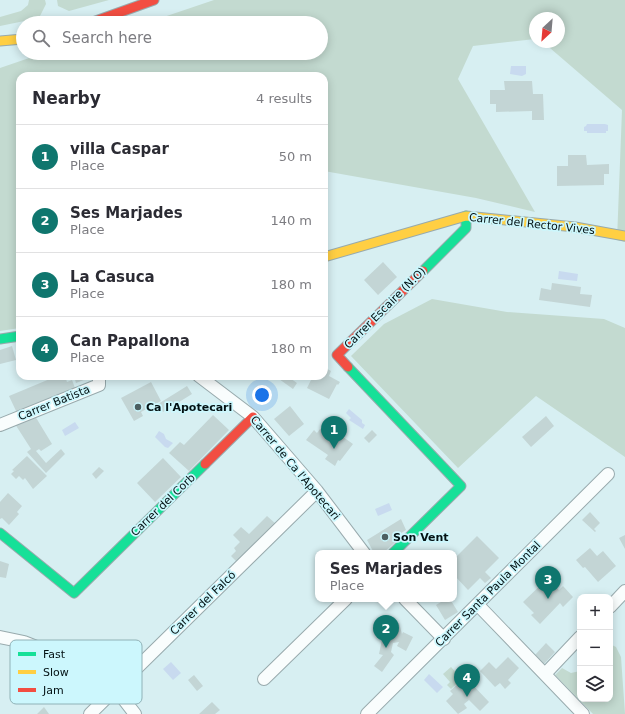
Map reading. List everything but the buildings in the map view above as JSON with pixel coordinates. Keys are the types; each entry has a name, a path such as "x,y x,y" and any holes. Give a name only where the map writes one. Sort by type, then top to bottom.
{"street":[{"path":"109,16 154,0"},
{"path":"0,41 16,39"},
{"name":"Carrer del Rector Vives","path":"328,256 466,216 575,227 625,236"},
{"name":"Carrer Escaire (N.O)","path":"396,550 461,486 337,355 466,228 466,216"},
{"path":"0,339 16,337"},
{"name":"Carrer Batista","path":"0,425 99,385 99,380"},
{"name":"Carrer de Ca l'Apotecari","path":"204,380 253,417 317,491 362,550"},
{"name":"Carrer del Corb","path":"0,532 74,593 253,417"},
{"name":"Carrer Santa Paula Montal","path":"367,714 608,474"},
{"name":"Carrer del Falcó","path":"142,663 317,491"},
{"path":"613,604 625,591"},
{"path":"264,679 343,602"},
{"path":"408,602 444,639"},
{"path":"478,605 584,714"},
{"path":"0,637 14,640"},
{"path":"544,674 577,641"},
{"name":"Carrer del Falcó","path":"90,714 100,704"},
{"path":"127,704 135,714"}],"green space":[{"path":"29,0 45,0 46,4 40,16 16,16 16,23 0,26 0,17 21,11 28,5"},
{"path":"57,0 109,0 69,11 58,6"},
{"path":"214,0 625,0 625,242 617,240 622,110 550,48 565,48 565,12 529,12 529,40 473,46 458,79 535,212 476,198 328,172 328,72 16,72 16,329 0,331 0,68 23,60 328,60 328,16 167,16"},
{"path":"432,299 507,312 604,319 625,328 625,457 536,396 458,468 351,356 384,324"},
{"path":"613,646 616,647 621,657 625,714 593,714 581,702 613,702"},
{"path":"451,667 462,679 451,689 447,685 450,682 443,674"},
{"path":"562,668 571,673 577,672 577,698 555,675"}],"water":[{"path":"511,66 526,66 526,74 522,76 510,74"},
{"path":"587,124 608,125 608,131 606,131 606,133 587,133 587,131 584,131 584,127"},
{"path":"559,271 578,274 577,281 558,279"},
{"path":"349,409 362,420 362,423 365,425 363,429 349,420 351,418 346,413"},
{"path":"75,422 79,428 65,436 62,430"},
{"path":"159,431 164,434 166,439 173,443 168,448 155,437"},
{"path":"389,503 392,510 378,516 375,509"},
{"path":"171,662 181,673 173,680 163,669"},
{"path":"429,674 443,687 437,693 424,680"}],"traffic: fast":[{"path":"423,271 466,228 466,216"},
{"path":"0,339 16,337"},
{"path":"348,367 461,486 396,550"},
{"path":"0,533 74,593 205,464"}],"traffic: slow":[{"path":"0,41 16,40"},
{"path":"328,256 466,216 575,227 625,236"}],"traffic: jam":[{"path":"109,16 154,0"},
{"path":"348,367 337,355 423,271"},
{"path":"205,464 253,417"}],"place":[{"name":"Ca l'Apotecari","path":"138,407"},
{"name":"villa Caspar","path":"334,449"},
{"name":"Son Vent","path":"385,537"},
{"name":"La Casuca","path":"548,599"},
{"name":"Ses Marjades","path":"386,648"},
{"name":"Can Papallona","path":"467,697"}]}
